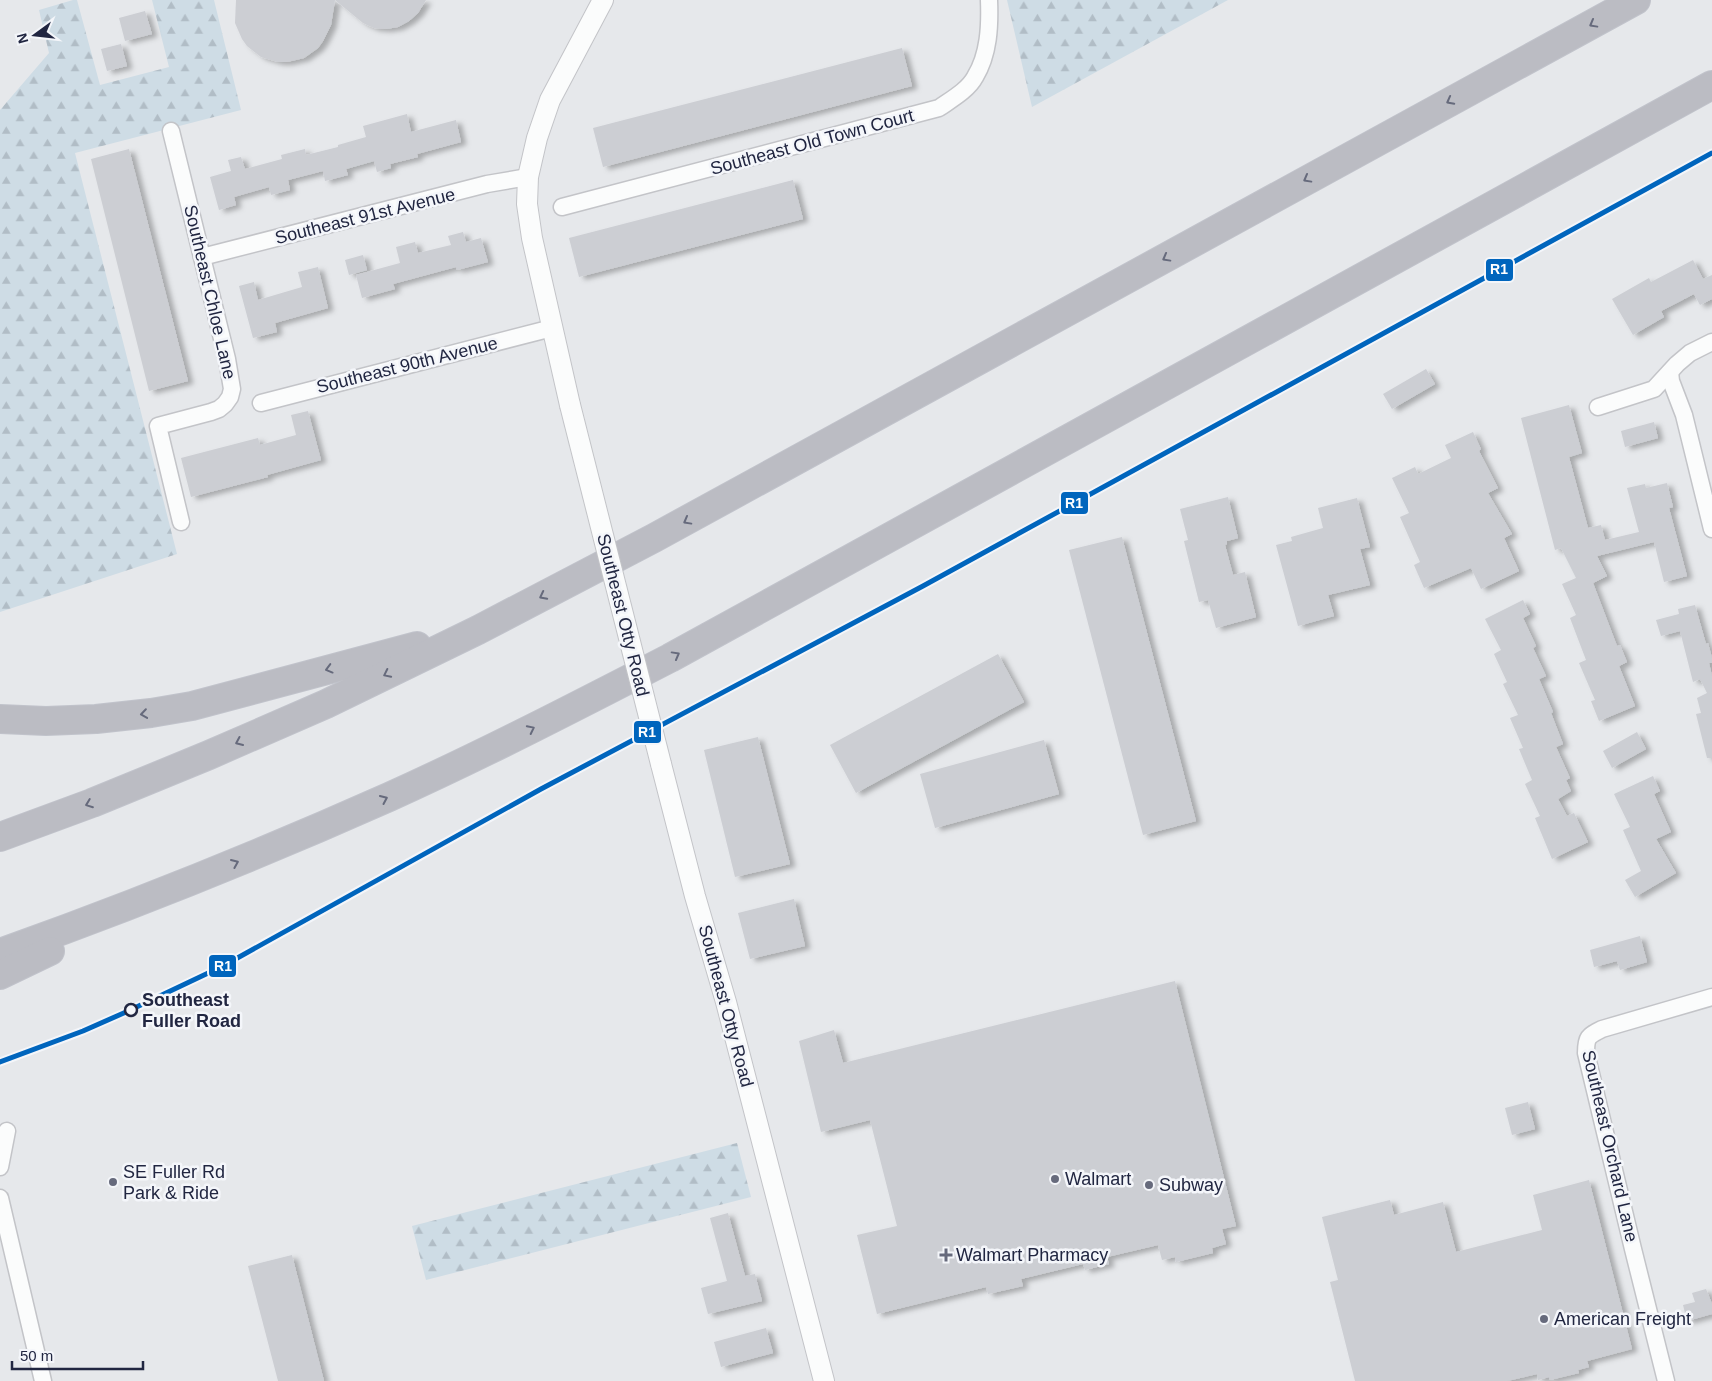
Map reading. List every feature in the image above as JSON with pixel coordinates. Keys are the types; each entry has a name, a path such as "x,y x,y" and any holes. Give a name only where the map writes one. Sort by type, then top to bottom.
{"highway":[{"path":"0,837 101,799 281,724 478,630 654,538 1636,0"},
{"path":"0,953 82,924 190,882 390,796 568,711 670,658 1712,85"},
{"path":"0,719 46,721 96,719 192,706 478,630"},
{"path":"0,975 190,882"}],"street":[{"name":"Southeast Otty Road","path":"604,0 550,100 537,138 528,177 528,216 570,405 661,764 695,896 726,1002 824,1381"},
{"name":"Southeast Old Town Court","path":"562,208 940,108 960,94 975,78 985,55 989,28 989,0"},
{"name":"Southeast Chloe Lane","path":"170,130 228,359 232,389 230,398 219,409 158,426 181,522"},
{"name":"Southeast 91st Avenue","path":"202,257 488,184 528,177"},
{"name":"Southeast 90th Avenue","path":"261,403 552,328"},
{"path":"1598,407 1654,389 1690,353 1712,342"},
{"path":"1670,372 1673,390 1684,415 1712,529"},
{"name":"Southeast Orchard Lane","path":"1666,1381 1630,1240 1586,1053 1586,1043 1589,1035 1602,1029 1712,997"},
{"path":"0,1167 7,1131"},
{"path":"0,1198 43,1381"}],"green space":[{"path":"77,0 100,85 169,67 152,0 214,0 241,110 75,153 177,554 0,612 0,110 49,53 39,10"},
{"path":"1007,0 1228,0 1032,107"},
{"path":"737,1143 751,1197 426,1280 412,1226"}],"building":[{"path":"236,0 335,0 331,25 318,48 304,58 278,62 261,57 247,46 242,39 235,23"},
{"path":"335,0 426,0 418,13 409,21 398,27 386,29 374,28 363,23"},
{"path":"145,11 152,34 125,41 119,18"},
{"path":"121,44 127,66 107,71 101,49"},
{"path":"902,48 912,86 603,167 593,128"},
{"path":"407,114 411,132 456,120 461,142 417,154 418,157 390,164 391,168 377,172 374,161 346,169 348,175 325,181 323,171 288,180 290,190 271,195 269,187 234,197 236,205 219,210 210,177 231,171 228,160 241,157 245,169 282,159 281,155 305,149 306,155 338,147 338,145 366,137 363,126"},
{"path":"129,149 188,381 149,391 91,159"},
{"path":"793,180 803,219 579,277 569,238"},
{"path":"463,232 466,242 481,238 488,262 457,270 456,267 393,284 395,289 362,298 356,275 400,263 396,247 415,242 418,253 451,245 448,236"},
{"path":"363,255 367,270 349,275 345,260"},
{"path":"1693,260 1703,279 1712,275 1712,299 1700,305 1694,294 1661,311 1664,317 1633,335 1612,299 1649,278 1651,282"},
{"path":"318,267 328,308 275,323 277,332 253,338 239,286 254,282 258,300 302,287 298,272"},
{"path":"1426,369 1435,384 1392,409 1383,394"},
{"path":"1569,405 1582,453 1569,457 1588,528 1601,525 1605,540 1639,532 1627,488 1645,484 1646,488 1667,483 1673,507 1669,508 1687,576 1664,582 1654,542 1597,556 1607,576 1593,583 1617,646 1620,645 1627,662 1619,666 1635,706 1599,721 1591,701 1595,700 1579,663 1586,660 1570,618 1576,615 1562,584 1576,578 1561,548 1555,550 1521,418"},
{"path":"308,411 321,460 267,475 268,477 191,497 181,458 258,438 260,445 296,435 291,415"},
{"path":"1654,422 1658,438 1625,447 1621,431"},
{"path":"1473,432 1481,449 1479,451 1498,488 1488,493 1512,534 1504,538 1519,571 1481,589 1471,568 1424,588 1414,565 1420,562 1400,517 1409,513 1392,478 1415,467 1418,474 1451,458 1445,445"},
{"path":"1228,497 1238,538 1227,541 1225,545 1233,575 1245,572 1256,617 1216,628 1208,600 1199,602 1184,541 1188,540 1180,509"},
{"path":"1357,498 1370,547 1360,549 1370,585 1328,595 1334,616 1298,626 1276,545 1292,541 1291,537 1323,528 1318,508"},
{"path":"1122,537 1196,821 1143,835 1069,550"},
{"path":"1523,600 1530,614 1523,618 1536,646 1533,648 1546,676 1539,679 1553,712 1551,713 1563,744 1556,747 1570,778 1566,780 1571,791 1558,799 1567,816 1574,813 1588,842 1552,859 1535,818 1540,816 1525,784 1532,780 1519,749 1523,748 1510,718 1518,715 1503,684 1507,682 1494,654 1501,650 1485,619"},
{"path":"1695,605 1712,658 1712,663 1709,663 1712,676 1712,758 1707,758 1696,714 1701,713 1697,698 1707,693 1700,679 1693,682 1680,631 1661,636 1656,620 1679,614 1678,609"},
{"path":"998,654 1024,702 856,793 830,745"},
{"path":"1637,732 1646,749 1612,768 1603,751"},
{"path":"758,737 790,864 735,877 704,750"},
{"path":"1044,740 1059,794 935,828 920,774"},
{"path":"1653,776 1660,791 1654,794 1671,832 1656,839 1676,873 1635,897 1625,880 1641,871 1623,830 1630,827 1614,794"},
{"path":"794,899 805,946 750,959 738,913"},
{"path":"1640,936 1647,962 1620,970 1617,961 1594,967 1590,950"},
{"name":"Walmart","path":"1175,981 1236,1226 1222,1229 1226,1244 1212,1248 1213,1253 1176,1262 1175,1257 1162,1260 1158,1245 1107,1257 1109,1264 1085,1270 1083,1264 1021,1279 1023,1286 988,1294 986,1287 877,1314 857,1235 897,1226 870,1120 821,1132 799,1041 834,1030 843,1063"},
{"path":"1528,1102 1535,1129 1512,1135 1505,1108"},
{"path":"1589,1180 1632,1349 1587,1361 1589,1367 1578,1370 1579,1373 1550,1380 1549,1377 1538,1380 1537,1374 1507,1381 1355,1381 1330,1282 1338,1280 1322,1217 1390,1200 1394,1215 1443,1202 1456,1252 1542,1230 1533,1195"},
{"path":"728,1213 745,1276 755,1274 762,1301 708,1314 701,1288 727,1281 710,1218"},
{"path":"292,1255 324,1381 278,1381 248,1266"},
{"path":"1706,1289 1712,1304 1712,1314 1687,1321 1683,1305 1695,1302 1692,1293"},
{"path":"766,1328 773,1353 721,1367 714,1342"}],"transit line":[{"name":"R1","path":"0,1062 83,1031 223,966 541,789 923,586 1712,153"}],"place":[{"name":"Southeast Fuller Road","path":"131,1010"},
{"name":"Walmart","path":"1055,1179"},
{"name":"SE Fuller Rd Park & Ride","path":"113,1182"},
{"name":"Subway","path":"1149,1185"},
{"name":"Walmart Pharmacy","path":"946,1255"},
{"name":"American Freight","path":"1544,1319"}]}
